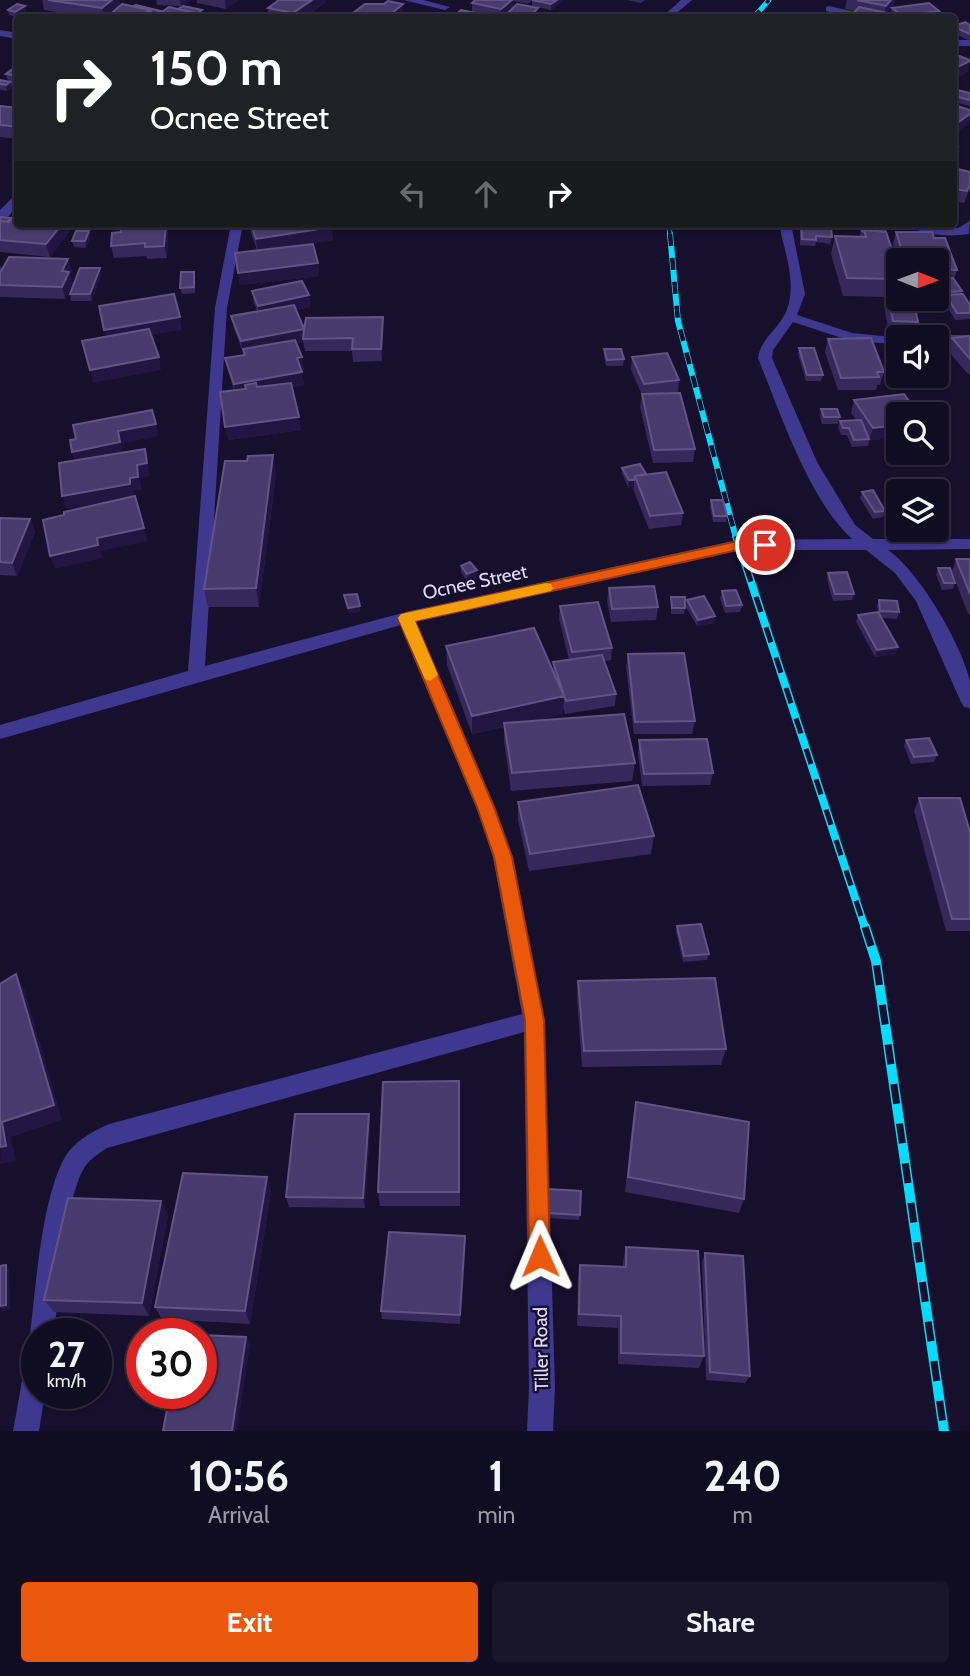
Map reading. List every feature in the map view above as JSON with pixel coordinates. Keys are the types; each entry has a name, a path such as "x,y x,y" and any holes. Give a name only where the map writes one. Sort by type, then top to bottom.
{"street":[{"path":"408,0 445,7"},
{"path":"436,14 455,0"},
{"path":"671,14 687,0"},
{"path":"823,14 836,0"},
{"path":"829,9 852,14"},
{"path":"0,218 14,199"},
{"path":"923,228 952,233 965,231 970,225"},
{"path":"196,675 221,308 236,228"},
{"path":"786,228 799,294 790,317 766,350 765,358 804,452 844,522 855,534 891,558 904,572 929,608 970,702"},
{"path":"790,317 851,337 886,339"},
{"path":"949,340 970,339"},
{"name":"Ocnee Street","path":"0,732 406,618 738,545 970,544"},
{"name":"Tiller Road","path":"406,618 486,807 503,857 534,1020 542,1387 540,1431"},
{"path":"45,1318 64,1194 73,1164 87,1147 109,1135 534,1020"},
{"path":"26,1431 30,1409"}],"building":[{"path":"48,0 112,0 102,8"},
{"path":"279,0 312,0 293,13 268,8"},
{"path":"475,0 512,0 501,9 472,3"},
{"path":"532,0 557,0 551,4"},
{"path":"857,0 891,0 886,6"},
{"path":"388,1 403,4 391,14 353,13 365,4 384,4"},
{"path":"929,3 939,11 900,14 892,8"},
{"path":"17,4 25,6 15,12 8,10"},
{"path":"122,4 150,10 144,14 111,14"},
{"path":"517,4 538,8 532,14 507,14"},
{"path":"133,6 161,11 151,14 150,10"},
{"path":"183,6 202,10 192,14 178,9"},
{"path":"169,7 191,12 188,14 159,14"},
{"path":"859,7 887,13 886,14 853,14"},
{"path":"461,10 480,14 456,14"},
{"path":"965,22 970,25 970,34 957,28 957,25"},
{"path":"957,55 970,61 957,68"},
{"path":"0,80 10,82 6,85 0,84"},
{"path":"957,90 970,93 970,100 957,97"},
{"path":"0,106 14,108 14,127 0,125"},
{"path":"957,106 970,110 970,114 957,123"},
{"path":"957,169 970,172 967,191 957,189"},
{"path":"0,217 11,218 7,222 0,221"},
{"path":"14,218 14,228 59,228 46,244 0,240 0,221 9,222"},
{"path":"121,228 166,228 164,246 145,247 145,243 111,246 112,233 121,232"},
{"path":"252,228 326,228 256,239"},
{"path":"801,228 831,228 832,237 802,239"},
{"path":"861,228 885,229 885,232 862,231"},
{"path":"864,230 886,232 891,248 886,248 886,279 847,278 835,236 866,237"},
{"path":"76,231 89,231 85,241 72,241"},
{"path":"896,232 932,232 934,238 945,238 949,248 905,248 901,248"},
{"path":"313,244 318,263 238,273 235,253"},
{"path":"949,249 957,270 949,270"},
{"path":"9,257 68,259 62,271 69,272 62,287 0,285 0,273"},
{"path":"80,268 100,268 90,294 70,294"},
{"path":"181,272 194,272 194,287 180,288"},
{"path":"949,278 953,278 962,291 949,292"},
{"path":"302,281 309,295 258,306 252,291"},
{"path":"174,294 180,317 104,330 99,306"},
{"path":"963,294 970,305 970,313 957,313 949,295"},
{"path":"294,305 304,329 241,341 231,316"},
{"path":"891,312 916,312 918,322 893,321"},
{"path":"383,317 381,349 352,349 353,338 303,339 306,318"},
{"path":"149,329 159,357 90,370 82,341"},
{"path":"970,336 970,359 952,338"},
{"path":"871,338 884,372 877,372 879,377 841,378 828,339"},
{"path":"295,340 302,357 297,358 302,372 234,384 225,358 245,355 243,349"},
{"path":"799,348 814,348 823,375 807,375"},
{"path":"604,349 621,349 624,359 607,360"},
{"path":"667,353 679,380 644,384 632,357"},
{"path":"256,383 257,387 291,383 299,417 225,427 220,392 246,389 245,385"},
{"path":"680,393 695,449 654,450 642,394"},
{"path":"904,394 910,402 886,402 886,426 873,428 854,400"},
{"path":"821,409 837,409 840,417 824,417"},
{"path":"152,410 156,424 118,431 120,442 72,452 70,440 76,439 73,425"},
{"path":"861,420 869,439 854,440 849,428 843,428 840,421"},
{"path":"145,449 147,463 137,465 138,477 130,478 130,484 62,496 59,463"},
{"path":"273,455 256,588 204,589 225,461 247,461 248,456"},
{"path":"640,464 646,474 629,480 622,468"},
{"path":"666,472 683,513 650,516 635,476"},
{"path":"873,490 885,511 875,512 862,492"},
{"path":"135,496 144,528 97,538 98,545 50,556 43,520 64,515 64,512"},
{"path":"711,500 723,500 727,516 714,516"},
{"path":"0,518 30,519 12,563 0,562"},
{"path":"956,559 970,559 970,594"},
{"path":"470,562 477,570 467,574 461,566"},
{"path":"938,568 950,568 955,583 944,583"},
{"path":"847,572 854,594 835,594 828,573"},
{"path":"654,586 658,607 612,609 609,588"},
{"path":"736,590 742,605 726,606 722,591"},
{"path":"357,594 360,606 348,608 344,595"},
{"path":"704,596 715,616 698,620 687,600"},
{"path":"671,597 685,597 685,608 672,608"},
{"path":"879,600 897,601 899,612 880,611"},
{"path":"598,602 612,648 572,652 560,606"},
{"path":"878,612 898,647 877,650 858,615"},
{"path":"534,628 564,696 472,716 446,646"},
{"path":"684,653 695,721 635,722 628,654"},
{"path":"602,655 616,694 566,701 553,662"},
{"path":"624,714 635,763 512,773 504,723"},
{"path":"929,738 937,755 914,757 906,740"},
{"path":"707,739 713,773 644,774 639,740"},
{"path":"638,785 654,836 530,854 518,802"},
{"path":"919,798 960,798 970,832 970,919 952,919"},
{"path":"701,924 709,954 684,956 677,926"},
{"path":"16,974 54,1105 2,1122 6,1146 0,1147 0,984"},
{"path":"715,978 726,1049 584,1051 578,981"},
{"path":"459,1081 459,1192 378,1192 383,1082"},
{"path":"636,1102 749,1122 744,1199 628,1177"},
{"path":"295,1114 369,1114 363,1198 286,1197"},
{"path":"183,1173 267,1177 245,1311 155,1307"},
{"path":"548,1189 581,1191 580,1215 547,1213"},
{"path":"68,1198 161,1201 142,1303 44,1300"},
{"path":"389,1232 465,1236 460,1315 381,1311"},
{"path":"626,1247 698,1251 704,1356 621,1353 621,1316 579,1314 580,1265 626,1267"},
{"path":"705,1253 743,1256 750,1376 710,1372"},
{"path":"6,1265 6,1305 0,1306 0,1266"},
{"path":"217,1336 246,1337 232,1431 163,1431 167,1409 217,1409"}],"railway":[{"path":"757,14 769,0"},
{"path":"669,228 670,236"},
{"path":"670,234 678,321 736,538"},
{"path":"736,536 865,928"},
{"path":"865,927 876,961 944,1431"}],"slow traffic":[{"path":"430,675 406,618 546,588"}],"route":[{"path":"540,1256 534,1020 503,857 486,807 406,618 738,545 765,545"}]}
